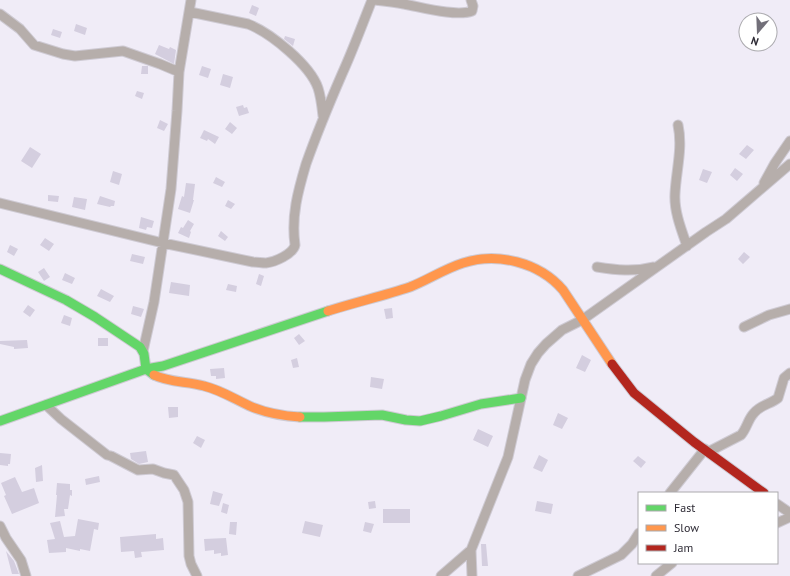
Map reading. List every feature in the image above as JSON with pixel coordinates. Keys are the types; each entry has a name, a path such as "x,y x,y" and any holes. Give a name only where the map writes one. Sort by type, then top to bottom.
{"street":[{"path":"191,0 179,72 171,190 154,302 143,350 146,369 151,375 158,378 203,385 256,409 284,415 383,415 406,420 424,420 479,404 502,399 521,398"},
{"path":"0,203 163,243 253,262 267,263 295,248 293,222 298,192 314,140 346,66 372,0 403,4 436,11 465,13 472,11 473,6 471,0"},
{"path":"190,12 248,24 260,30 277,42 304,64 313,77 318,88 323,118"},
{"path":"0,14 20,29 34,45 75,56 123,51 179,72"},
{"path":"678,125 680,137 675,195 677,214 687,246"},
{"path":"763,186 775,163 790,141"},
{"path":"472,576 471,550 508,458 525,380 531,364 538,353 562,330 582,320 726,219 790,164"},
{"path":"0,421 146,369 163,366 344,306 408,288 462,262 498,259 532,267 546,274 563,290 621,377 634,393 706,450 763,492"},
{"path":"597,267 641,270 658,266"},
{"path":"0,269 66,300 95,317 143,350"},
{"path":"744,326 769,315 790,309"},
{"path":"671,492 706,450 741,435 745,431 755,411 778,398 784,378 790,373"},
{"path":"46,405 60,419 107,455 138,470 153,469 174,475 184,490 188,502 190,564 197,576"},
{"path":"778,505 790,513"},
{"path":"778,523 790,517"},
{"path":"0,526 6,538 21,560 26,576"},
{"path":"578,576 621,555 632,544 638,535"},
{"path":"441,576 471,550"},
{"path":"656,576 671,564"}],"building":[{"path":"252,5 259,8 256,16 249,13"},
{"path":"76,24 87,28 85,35 74,31"},
{"path":"53,29 62,32 60,38 51,35"},
{"path":"285,36 295,39 293,46 284,39"},
{"path":"159,45 176,50 174,64 155,54"},
{"path":"142,66 148,66 148,74 141,74"},
{"path":"202,66 211,69 208,78 199,75"},
{"path":"223,74 233,77 230,88 220,85"},
{"path":"137,91 144,93 142,99 135,96"},
{"path":"243,105 244,108 247,107 249,113 239,116 236,107"},
{"path":"160,120 168,124 164,131 157,128"},
{"path":"230,122 237,128 232,134 225,129"},
{"path":"204,130 219,137 215,144 208,139 207,141 200,138"},
{"path":"747,145 754,150 746,159 739,154"},
{"path":"30,147 41,154 32,168 21,161"},
{"path":"735,168 743,174 737,181 730,175"},
{"path":"703,169 712,172 707,183 699,180"},
{"path":"113,171 122,174 119,185 110,182"},
{"path":"216,177 225,182 222,187 213,183"},
{"path":"186,183 195,184 194,200 190,213 178,209 182,196 184,197"},
{"path":"48,195 59,196 58,202 48,201"},
{"path":"100,196 115,201 114,206 110,207 97,204"},
{"path":"74,197 87,199 85,210 72,207"},
{"path":"228,200 235,204 231,209 225,206"},
{"path":"141,217 154,221 152,228 147,227 146,230 139,228"},
{"path":"188,220 194,224 190,231 189,238 178,233 181,227 183,228"},
{"path":"221,231 228,237 225,241 218,236"},
{"path":"45,238 54,244 49,251 40,245"},
{"path":"10,245 18,249 14,256 7,252"},
{"path":"744,252 750,257 743,264 738,259"},
{"path":"132,254 145,257 143,264 130,261"},
{"path":"44,268 50,277 44,281 38,272"},
{"path":"65,273 75,278 72,284 62,280"},
{"path":"259,274 264,276 261,286 256,284"},
{"path":"171,282 190,285 189,296 169,293"},
{"path":"228,284 237,286 236,292 226,290"},
{"path":"101,289 114,296 110,302 97,296"},
{"path":"28,305 35,310 30,317 23,312"},
{"path":"133,306 144,309 141,317 131,314"},
{"path":"392,308 393,318 386,319 384,309"},
{"path":"64,315 72,318 70,326 61,323"},
{"path":"299,334 305,341 299,345 294,338"},
{"path":"98,338 108,338 108,346 98,346"},
{"path":"27,340 28,348 14,349 14,347 0,344 0,341"},
{"path":"582,355 591,360 585,372 576,368"},
{"path":"297,358 299,367 293,368 291,360"},
{"path":"224,368 225,378 216,379 216,376 211,376 210,369"},
{"path":"371,377 384,379 382,389 370,387"},
{"path":"168,407 178,407 178,417 169,418"},
{"path":"558,413 568,418 562,429 553,425"},
{"path":"478,429 493,436 488,447 473,440"},
{"path":"197,436 205,440 201,448 193,443"},
{"path":"146,451 148,462 139,464 131,459 130,453"},
{"path":"0,453 11,454 10,464 8,464 8,466 0,465"},
{"path":"539,455 548,460 542,472 533,468"},
{"path":"638,456 646,462 641,468 633,461"},
{"path":"42,465 43,481 36,482 35,468"},
{"path":"99,476 100,482 86,485 85,479"},
{"path":"15,477 22,492 34,488 39,503 12,514 4,496 6,495 1,483"},
{"path":"57,483 70,484 72,496 70,495 68,509 64,509 65,516 55,517 57,495"},
{"path":"213,491 223,494 219,506 210,504"},
{"path":"375,501 376,508 369,509 368,502"},
{"path":"537,501 553,504 551,514 535,511"},
{"path":"223,503 229,505 227,514 221,512"},
{"path":"383,509 410,509 410,523 383,523"},
{"path":"78,519 99,523 98,530 94,529 90,551 80,549 80,551 66,548 66,552 49,553 47,540 55,539 50,523 60,521 64,537 75,536"},
{"path":"305,521 323,525 320,537 302,533"},
{"path":"230,522 237,522 236,535 229,534"},
{"path":"365,522 374,524 371,533 363,531"},
{"path":"156,534 156,539 163,538 164,550 141,552 142,557 135,558 134,551 121,552 120,537"},
{"path":"226,538 228,555 221,556 221,553 214,554 214,550 205,551 204,539"},
{"path":"481,544 486,544 488,566 482,566"},
{"path":"6,551 14,561 19,574 12,574"}],"traffic: fast":[{"path":"0,269 66,300 140,347 144,354 146,369 154,375"},
{"path":"0,421 146,369 163,366 328,311"},
{"path":"300,417 382,415 420,421 481,404 521,398"}],"traffic: slow":[{"path":"328,311 410,287 449,268 463,263 476,260 503,259 530,266 553,280 563,290 612,364"},
{"path":"154,375 160,378 198,384 263,411 300,417"}],"traffic: jam":[{"path":"612,364 634,393 694,442 763,492"}]}
